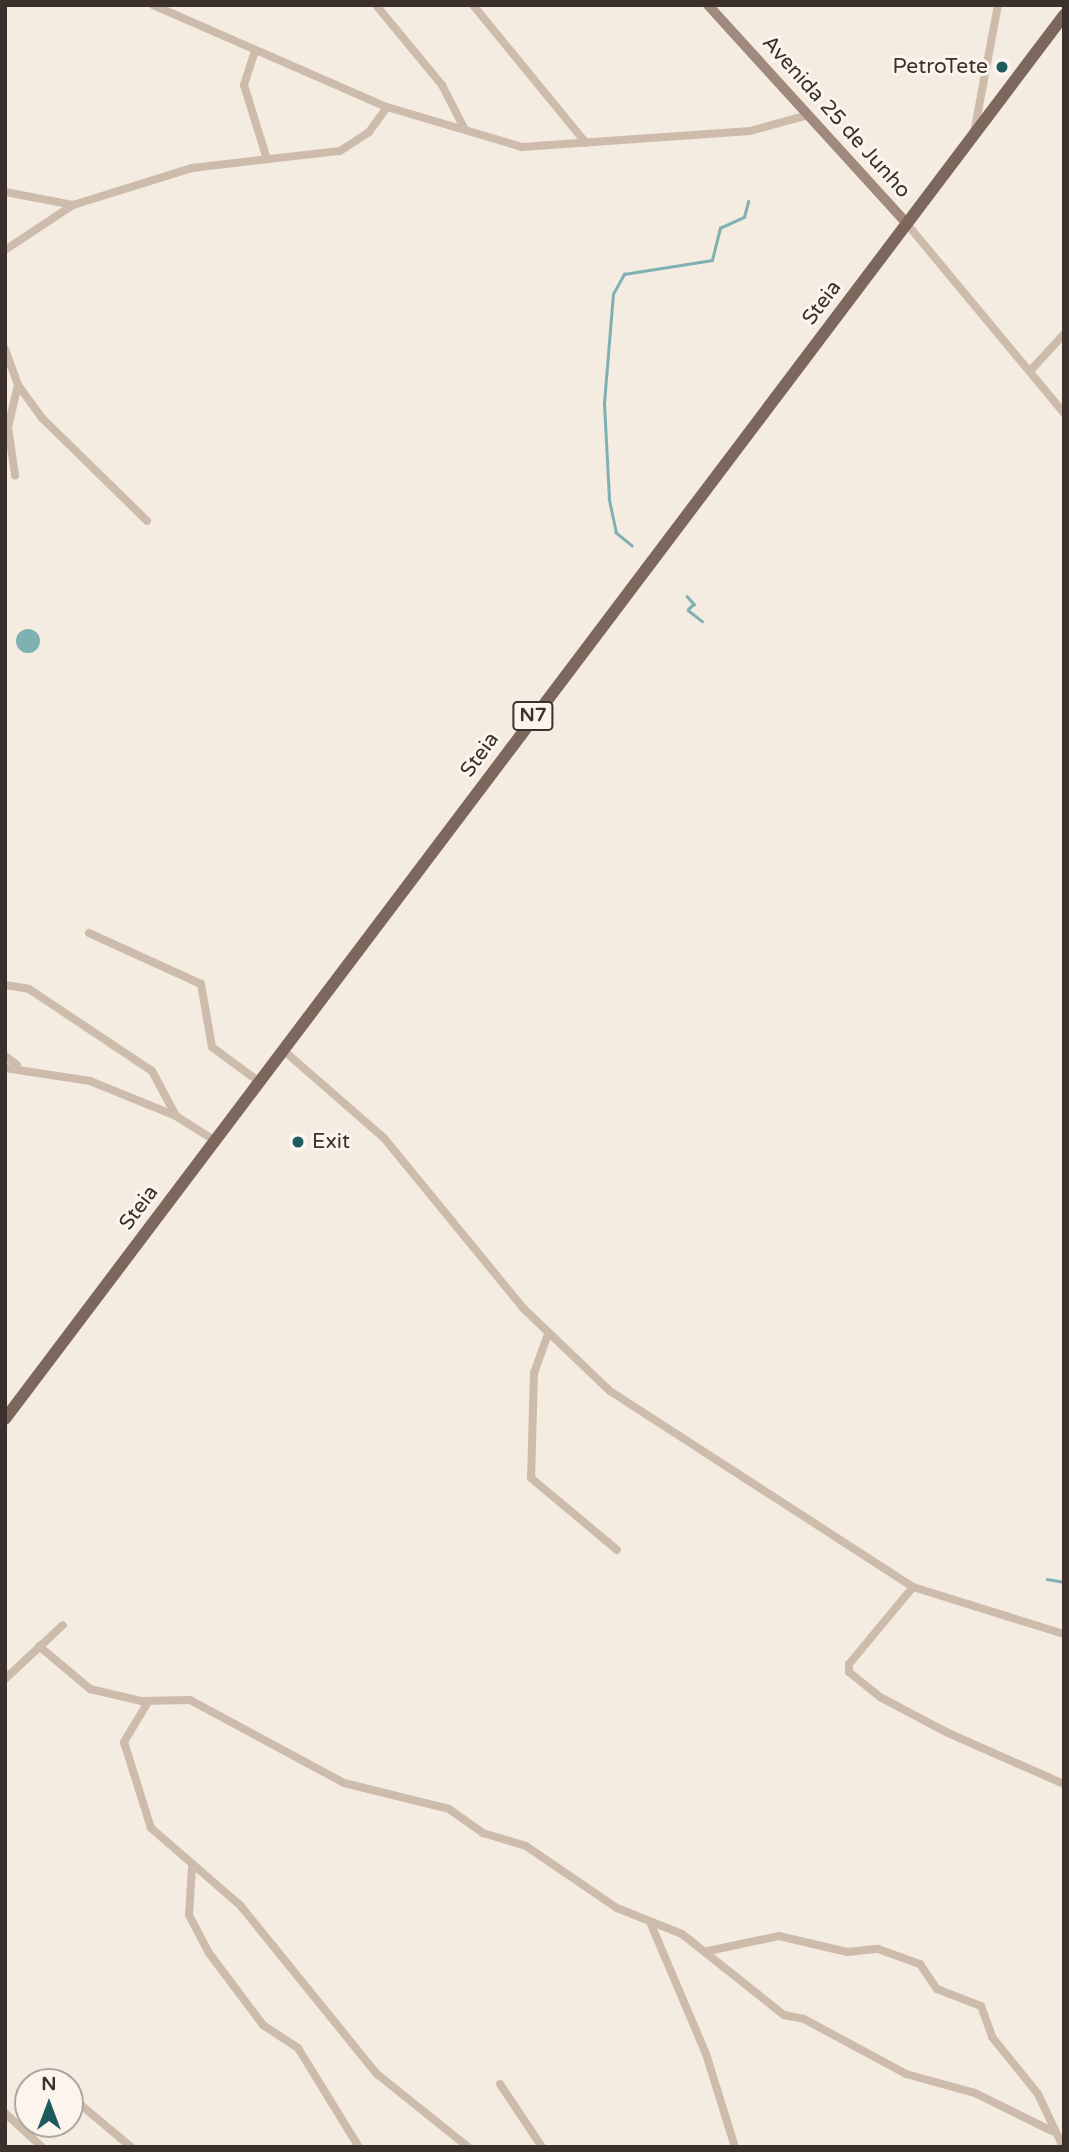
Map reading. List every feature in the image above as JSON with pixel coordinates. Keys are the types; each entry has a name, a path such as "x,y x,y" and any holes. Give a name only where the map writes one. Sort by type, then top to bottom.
{"main road":[{"name":"Steia","path":"5,1419 1064,15"}],"street":[{"path":"153,5 387,107 522,147 750,131 808,114"},
{"path":"376,5 442,85 464,128"},
{"path":"473,5 586,143"},
{"name":"Avenida 25 de Junho","path":"708,5 907,224"},
{"path":"973,137 998,5"},
{"path":"255,51 244,85 266,156"},
{"path":"5,250 73,205 192,168 266,156 340,151 369,132 387,107"},
{"path":"5,192 73,205"},
{"path":"907,224 1064,413"},
{"path":"1031,370 1064,334"},
{"path":"5,349 19,385 42,418 147,521"},
{"path":"15,475 8,427 19,385"},
{"path":"89,933 201,984 212,1047 258,1081"},
{"path":"5,985 29,989 152,1071 176,1116"},
{"path":"283,1050 384,1138 548,1334 622,1400 913,1587 1064,1634"},
{"path":"5,1056 17,1065 90,1081 176,1116 214,1140"},
{"path":"5,1068 17,1065"},
{"path":"548,1334 534,1373 531,1478 617,1550"},
{"path":"913,1587 849,1664 849,1672 880,1697 946,1732 1064,1784"},
{"path":"5,1679 63,1625"},
{"path":"39,1646 90,1689 148,1702 190,1700 344,1783 449,1808 477,1830 526,1846 610,1905 708,1951 784,2015 804,2019 906,2074 975,2093 1052,2131"},
{"path":"148,1702 124,1742 135,1792 151,1828 192,1868 240,1905 377,2074 468,2147"},
{"path":"192,1868 187,1905 209,1953 263,2025 298,2048 359,2147"},
{"path":"650,1922 706,2054 735,2147"},
{"path":"708,1951 779,1936 908,1958 937,1989 981,2006 992,2037 1038,2094 1052,2131 1063,2147"},
{"path":"500,2084 542,2147"},
{"path":"84,2108 131,2147"},
{"path":"5,2113 42,2147"}],"water":[{"path":"28,629 37,632 40,641 37,650 28,653 19,650 16,641 19,632"}],"waterway":[{"path":"632,546 616,533 609,499 604,403 613,294 624,274 712,260 720,228 744,217 748,202"},
{"path":"687,596 694,604 688,610 702,621"},
{"path":"1047,1579 1064,1582"}],"place":[{"name":"PetroTete","path":"1002,67"},
{"name":"Exit","path":"298,1142"}]}
